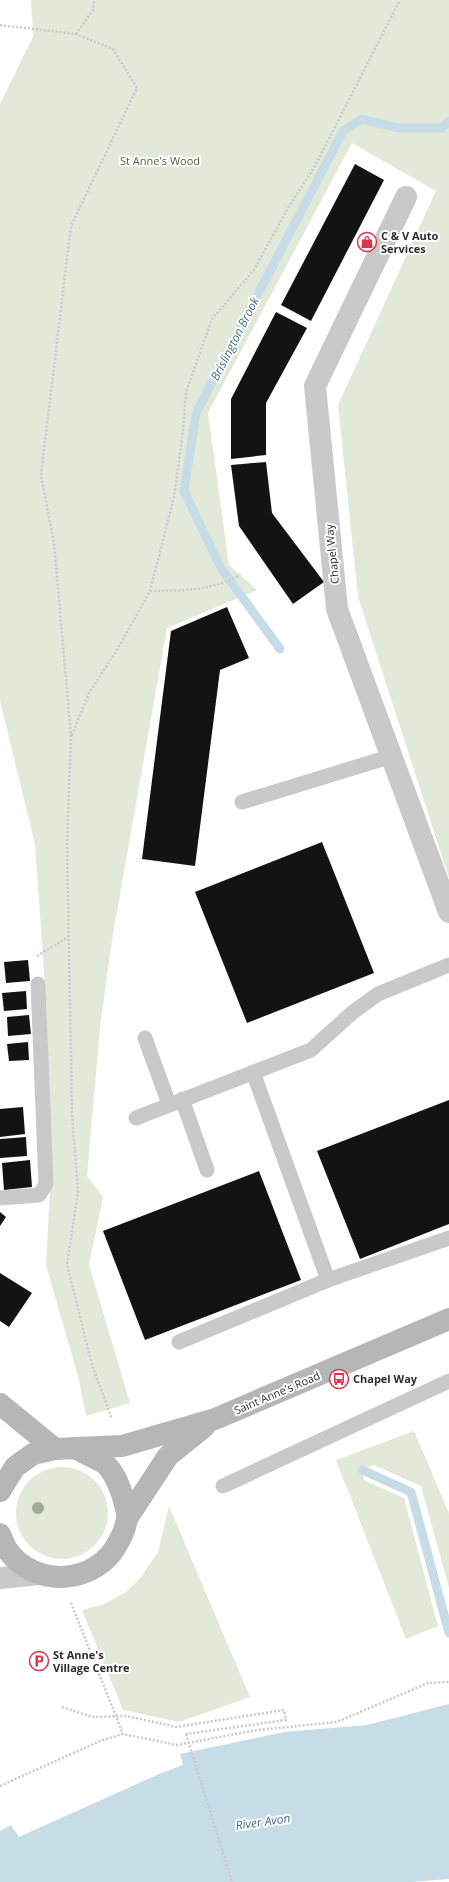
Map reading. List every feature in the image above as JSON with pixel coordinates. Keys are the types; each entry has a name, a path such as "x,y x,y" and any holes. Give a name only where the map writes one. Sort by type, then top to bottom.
{"street":[{"name":"Chapel Way","path":"406,198 315,386 337,609 449,912"},
{"name":"Saint Anne's Road","path":"1,1486 15,1467 33,1454 55,1450 122,1446 215,1419 449,1319"},
{"path":"0,1404 55,1450"},
{"name":"Saint Anne's Road","path":"62,1578 83,1574 103,1563 114,1551 124,1531 128,1517 168,1456 215,1419"},
{"path":"77,1449 104,1464 119,1482 128,1517"},
{"path":"0,1534 6,1548 20,1563 40,1574"},
{"path":"0,1578 40,1574 62,1578"}],"lane":[{"path":"242,802 392,756"},
{"path":"136,1118 176,1101 311,1050 353,1012 378,994 449,965"},
{"path":"0,1198 39,1195 46,1184 38,984"},
{"path":"145,1038 176,1101 207,1170"},
{"path":"253,1072 328,1280"},
{"path":"179,1342 328,1280 449,1238"},
{"path":"223,1486 449,1381"}],"path":[{"path":"76,34 93,10 94,0"},
{"path":"71,736 89,693 120,645 150,591 174,497 183,430 186,392 212,319 254,270 288,208 315,166 400,0"},
{"path":"0,25 76,34 113,49 137,88 71,226 41,475 54,543 71,736 67,842 72,1114 78,1192 67,1264 92,1365 122,1446"},
{"path":"150,591 195,590 221,584 240,575"},
{"path":"37,956 69,937"},
{"path":"62,1578 87,1647 123,1734"},
{"path":"0,1786 100,1741 123,1734 177,1745 257,1730 337,1722 428,1683 449,1682"},
{"path":"62,1707 92,1717 127,1716 176,1727 284,1710 286,1720 186,1734 232,1882"}],"green space":[{"name":"St Anne's Wood","path":"31,0 449,0 449,878 358,597 338,405 436,191 352,143 208,413 229,565 257,590 167,628 112,940 100,1028 87,1176 103,1197 89,1265 130,1403 86,1416 79,1380 46,1265 50,1188 47,1015 35,844 0,701 0,104 33,37"},
{"path":"414,1431 449,1513 449,1588 421,1486 374,1465 362,1470 364,1480 404,1498 438,1626 406,1639 336,1460"},
{"path":"62,1467 80,1471 94,1481 104,1495 108,1513 104,1531 94,1545 80,1555 62,1559 44,1555 30,1545 20,1531 16,1513 20,1495 30,1481 44,1471"},
{"path":"169,1506 250,1697 179,1722 123,1710 82,1610 104,1604 126,1592 141,1577 158,1552"}],"water":[{"name":"River Avon","path":"449,1704 449,1879 412,1882 0,1882 0,1831 11,1825 19,1837 159,1774 183,1765 180,1754 284,1732 367,1725"}],"building":[{"path":"355,164 384,180 311,321 281,305"},
{"path":"276,312 307,328 266,403 266,455 231,459 231,399"},
{"path":"266,462 272,513 324,582 293,604 239,526 231,465"},
{"path":"227,607 249,658 220,670 195,866 142,859 171,631"},
{"path":"322,842 374,973 247,1023 195,892"},
{"path":"28,960 30,981 6,983 4,962"},
{"path":"26,991 27,1009 4,1011 2,993"},
{"path":"29,1015 31,1034 8,1036 7,1017"},
{"path":"28,1042 29,1060 9,1061 7,1044"},
{"path":"449,1100 449,1224 360,1259 317,1151"},
{"path":"23,1107 25,1134 0,1137 0,1109"},
{"path":"26,1137 27,1156 0,1158 0,1139"},
{"path":"30,1160 32,1187 4,1190 2,1163"},
{"path":"259,1171 301,1280 145,1340 103,1231"},
{"path":"0,1212 6,1217 0,1226"},
{"path":"0,1273 32,1293 9,1327 0,1321"}],"waterway":[{"name":"Brislington Brook","path":"280,649 221,568 184,491 196,413 343,131 362,119 398,128 442,128 449,121"},
{"name":"Brislington Brook","path":"362,1470 411,1492 449,1633"}],"place":[{"name":"C & V Auto Services","path":"367,242"},
{"name":"Chapel Way","path":"339,1379"},
{"name":"St Anne's Village Centre","path":"39,1661"}]}
